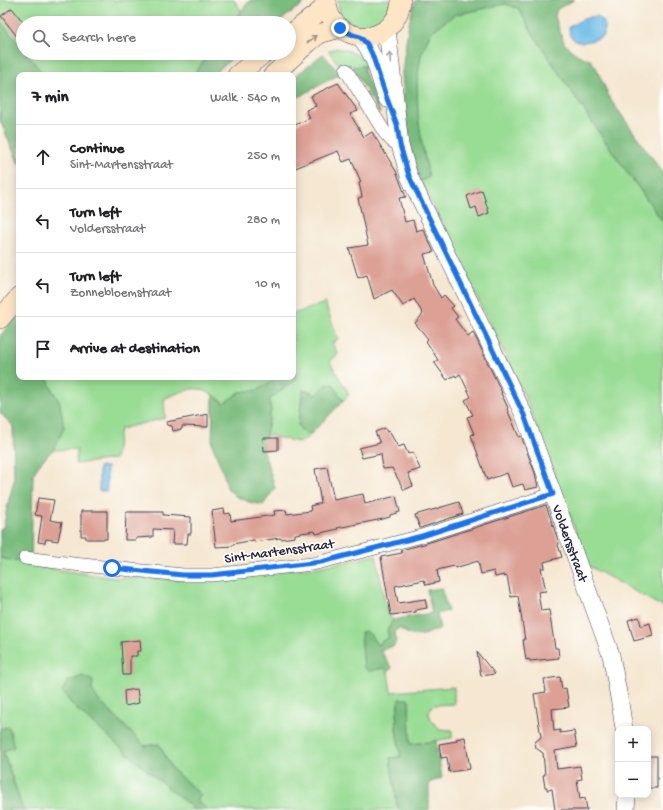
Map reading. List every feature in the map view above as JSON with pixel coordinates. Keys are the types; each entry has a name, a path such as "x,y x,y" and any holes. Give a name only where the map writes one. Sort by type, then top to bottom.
{"main road":[{"path":"327,1 330,14 340,28 360,37 370,36 387,29 399,13 401,0"},
{"path":"296,30 318,13 327,1"},
{"path":"296,54 318,35 340,28"},
{"path":"241,72 256,60"},
{"path":"276,72 289,60"},
{"path":"0,319 16,300"}],"street":[{"name":"Voldersstraat","path":"387,29 397,125 400,145 409,176 524,415 611,655 624,726"},
{"name":"Voldersstraat","path":"360,37 367,44 372,54 397,125"},
{"path":"346,70 385,133 392,141 400,145"},
{"name":"Sint-Martensstraat","path":"25,558 183,575 212,575 317,563 422,536 553,494"},
{"path":"626,810 627,798"}],"green space":[{"path":"0,0 234,0 241,10 236,16 16,16 16,60 230,60 216,72 16,72 16,157 0,120"},
{"path":"250,0 306,0 287,16 237,16"},
{"path":"338,0 391,0 389,9 384,18 378,24 367,27 354,25 347,22 340,12"},
{"path":"416,0 574,0 557,9 555,16 565,45 578,55 590,60 596,67 610,99 663,173 663,222 602,137 535,37 518,8 504,4 454,15 431,32 421,55 417,82 418,116 422,145 429,177 420,181 413,158 405,118 402,72 408,28"},
{"path":"505,4 518,8 535,37 602,137 663,222 663,607 589,566 526,399 421,181 429,177 422,145 418,116 417,82 421,55 431,32 454,15"},
{"path":"0,21 16,40 16,60 32,60 42,72 16,72 16,157 0,120"},
{"path":"336,48 347,50 362,58 367,58 368,60 366,66 353,67 351,64 341,67 329,51"},
{"path":"323,54 340,74 296,98 296,76"},
{"path":"205,60 230,60 216,72 195,72"},
{"path":"366,66 364,70 380,113 353,67"},
{"path":"325,303 338,339 332,343 338,354 330,362 349,394 343,401 333,384 325,385 316,395 303,390 298,425 307,434 312,433 305,440 299,442 266,435 271,410 269,400 296,380 296,313"},
{"path":"16,317 16,380 48,380 60,403 64,428 53,450 42,461 33,474 31,564 0,558 0,529 4,526 14,480 13,426 0,413 0,336"},
{"path":"48,380 274,380 258,390 240,392 224,403 215,396 199,389 187,390 172,395 164,399 165,418 120,429 115,459 76,464 77,449 53,450 64,428"},
{"path":"274,380 295,380 269,400 271,410 263,449 275,488 263,505 249,502 235,496 227,488 224,475 212,444 213,395 224,403 240,392 258,390"},
{"path":"333,384 343,401 312,433 307,434 302,431 298,425 303,390 316,395 325,385"},
{"path":"376,555 387,613 393,620 387,631 389,637 377,645 370,634 369,671 384,668 388,672 391,692 454,687 454,704 435,705 431,707 429,714 432,721 440,729 452,730 452,738 410,745 409,700 398,703 396,730 401,757 390,758 398,810 208,810 196,801 200,795 172,769 159,744 145,746 99,701 82,676 138,763 195,810 23,810 3,750 9,727 0,729 0,558 47,568 115,578 173,579 318,567"},
{"path":"441,588 448,611 437,614 440,629 423,635 414,636 399,628 395,632 396,641 394,646 381,651 392,668 388,672 384,668 369,671 364,668 361,632 367,631 377,645 389,637 387,631 393,620 432,613 427,590"},
{"path":"82,676 93,681 92,690 99,701 145,746 159,744 172,769 201,795 197,801 208,810 195,810 138,763 73,706 62,691 67,682"},
{"path":"399,699 409,699 410,744 436,741 442,778 429,783 429,810 398,810 390,758 401,757 396,730"},
{"path":"9,727 14,747 3,751 23,810 0,810 0,729"}],"water":[{"path":"597,16 604,22 605,28 603,36 587,42 573,39 570,34 569,27 590,17"},
{"path":"99,467 107,467 107,491 99,491"}],"building":[{"path":"12,8 18,16 16,16 16,35 1,16"},
{"path":"338,83 358,111 350,114 364,137 372,132 396,171 406,197 399,198 405,222 413,220 416,231 423,229 434,252 424,254 433,285 441,298 444,295 454,306 451,308 458,317 455,319 468,337 473,333 477,340 502,393 519,437 521,436 535,473 538,487 525,490 523,484 512,487 507,473 487,480 471,435 474,434 467,417 473,415 465,400 471,397 460,374 447,380 434,362 438,360 426,341 428,339 415,323 423,314 414,299 403,306 392,290 374,299 367,275 358,278 349,248 368,245 358,198 362,197 359,183 361,182 351,159 343,162 338,151 296,168 296,125 310,118 306,110 316,106 311,96"},
{"path":"482,190 489,213 479,217 476,207 471,209 467,196"},
{"path":"208,414 208,427 182,426 182,429 173,431 172,426 167,425 166,422"},
{"path":"385,428 387,432 389,431 398,447 404,445 408,454 413,452 420,469 408,473 413,486 404,490 392,468 383,469 381,454 362,458 359,448 380,443 375,432"},
{"path":"263,438 278,438 278,450 264,451"},
{"path":"327,467 334,500 363,494 365,504 396,496 400,512 383,519 337,528 338,529 316,534 315,531 295,534 295,537 254,542 254,540 233,544 233,546 216,547 212,511 224,509 225,514 230,513 231,521 275,515 274,511 286,510 287,514 311,511 310,506 321,503 315,469"},
{"path":"38,498 54,500 50,520 62,522 58,541 46,539 45,543 38,542 42,516 35,515"},
{"path":"459,502 463,514 420,528 415,515"},
{"path":"546,505 559,543 558,545 562,557 544,562 545,568 541,568 546,591 538,592 541,611 549,610 555,648 558,648 559,658 530,661 529,659 526,660 523,640 525,640 518,596 511,597 507,576 504,577 504,575 495,577 494,571 481,574 478,561 455,568 454,566 437,570 439,582 426,585 424,580 395,586 398,603 425,599 427,608 416,610 416,612 391,615 381,557 402,553 401,550"},
{"path":"81,511 107,511 107,539 86,539 86,536 81,536"},
{"path":"126,512 163,512 163,515 191,517 191,534 188,534 187,544 172,544 173,530 153,529 153,537 125,540"},
{"path":"639,617 641,626 650,623 653,636 634,641 628,620"},
{"path":"140,640 141,651 137,651 137,656 130,656 130,675 123,675 121,642"},
{"path":"477,652 495,674 481,676"},
{"path":"560,677 562,689 566,688 569,707 552,709 554,731 560,730 560,733 574,731 577,747 555,751 557,769 580,766 582,779 577,780 580,799 585,798 587,810 555,810 552,789 547,790 547,787 545,787 543,775 545,775 543,753 536,748 535,742 541,737 534,694 546,692 544,679"},
{"path":"137,689 139,703 125,706 124,691"},
{"path":"465,737 470,769 449,772 447,757 441,758 439,744 457,741 456,739"},
{"path":"651,756 657,756 657,788 651,788"}],"route":[{"path":"112,568 183,575 212,575 321,562 422,536 553,494 524,415 409,176 400,145 397,125 372,54 367,44 360,37 340,28"}]}
